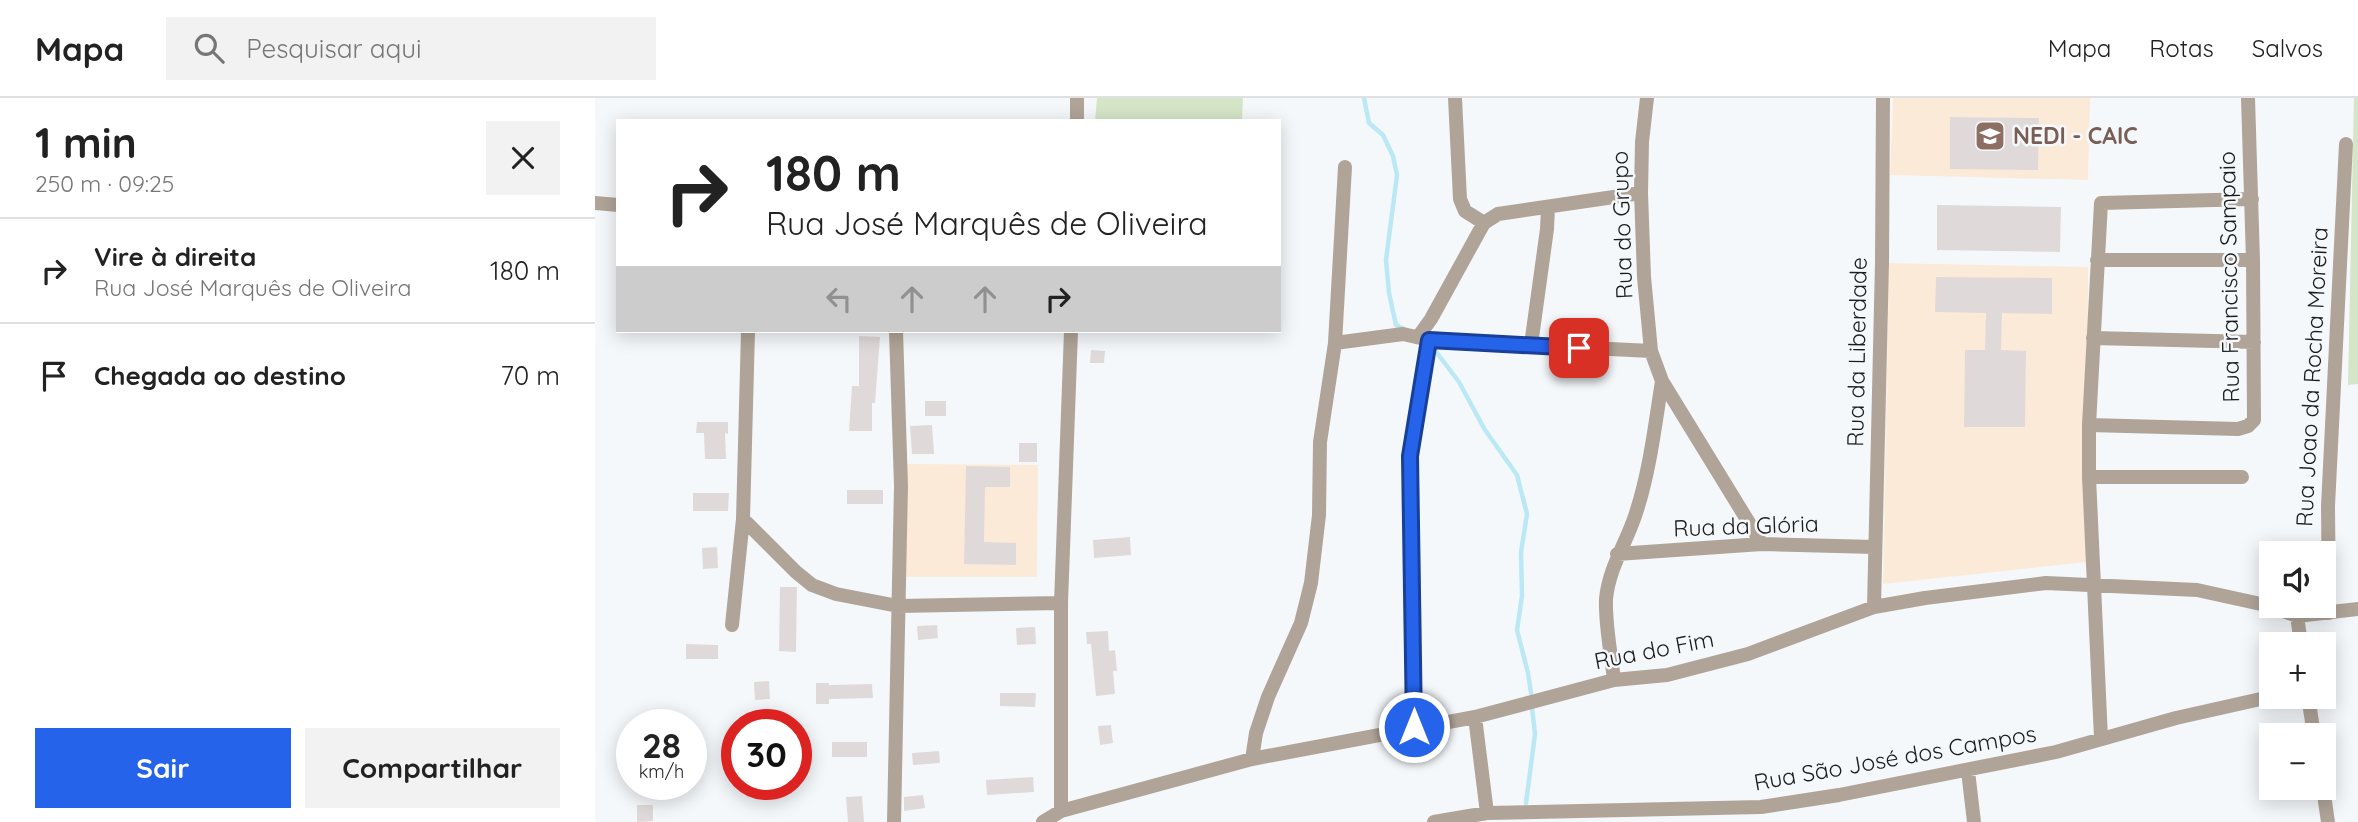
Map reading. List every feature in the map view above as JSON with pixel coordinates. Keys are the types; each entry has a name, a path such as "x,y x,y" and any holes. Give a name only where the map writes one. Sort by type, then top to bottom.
{"street":[{"path":"1077,98 1077,119"},
{"path":"1455,98 1460,199 1465,211 1484,223"},
{"name":"Rua do Grupo","path":"1647,98 1642,142 1641,193 1644,277 1651,351 1662,381 1762,544"},
{"name":"Rua da Liberdade","path":"1874,607 1883,98"},
{"name":"Rua Francisco Sampaio","path":"2089,425 2238,429 2248,426 2254,420 2252,199 2248,98"},
{"name":"Rua Joao da Rocha Moreira","path":"2328,541 2347,144"},
{"path":"1252,759 1260,719 1301,623 1311,583 1319,515 1320,442 1335,343 1345,167"},
{"path":"1414,727 1410,456 1425,334 1484,223 1498,215 1641,193"},
{"path":"2101,738 2089,425 2101,203 2252,199"},
{"path":"595,203 616,205"},
{"path":"1531,345 1548,207"},
{"path":"2097,260 2253,260"},
{"path":"732,625 743,519 748,333"},
{"path":"894,822 901,486 896,333"},
{"path":"1061,811 1062,603 1071,333"},
{"path":"1335,343 1403,334 1425,334 1531,345 1651,351"},
{"path":"2093,338 2254,342"},
{"path":"1614,680 1607,599 1617,554 1632,524 1645,482 1662,381"},
{"path":"2089,477 2242,477"},
{"path":"743,519 787,564 812,585 836,594 898,606 1062,603"},
{"name":"Rua da Glória","path":"1617,554 1762,544 1875,547"},
{"name":"Rua do Fim","path":"1043,822 1061,811 1252,759 1475,717 1614,680 1667,675 1748,654 1874,607 1965,592 2046,583 2197,590 2259,604"},
{"path":"2336,612 2358,609"},
{"name":"Rua São José dos Campos","path":"1436,822 1487,813 1664,816 1761,807 1968,771 2056,752 2101,738 2259,699"},
{"path":"1475,717 1487,813"},
{"path":"1968,771 1974,822"},
{"path":"2325,800 2329,822"}],"shaded area":[{"name":"NEDI - CAIC","path":"1893,98 2090,98 2088,180 1890,175"},
{"path":"1889,263 2088,267 2087,562 1883,584"},
{"path":"907,464 1038,465 1037,577 906,577"}],"green space":[{"path":"1097,98 1243,98 1242,119 1095,119"},
{"path":"2354,98 2358,98 2358,384 2348,385"}],"building":[{"path":"1950,117 2039,118 2038,170 1950,169"},
{"path":"1937,205 2061,207 2060,252 1937,250"},
{"path":"1936,277 2052,278 2052,314 2002,313 2001,350 2026,351 2025,427 1964,427 1965,350 1985,350 1986,313 1935,312"},
{"path":"859,336 880,337 875,403 872,403 872,431 849,431 852,386 859,386"},
{"path":"1091,350 1105,351 1104,363 1090,363"},
{"path":"925,401 946,401 946,416 925,416"},
{"path":"697,422 728,422 728,434 725,433 726,459 705,459 704,433 696,433"},
{"path":"932,425 934,454 912,454 910,426"},
{"path":"1019,443 1037,443 1037,462 1019,462"},
{"path":"966,466 1010,467 1010,487 985,487 984,542 1016,543 1016,565 964,564"},
{"path":"847,490 883,490 883,504 847,504"},
{"path":"693,493 729,493 728,511 693,511"},
{"path":"1130,537 1131,555 1094,558 1093,540"},
{"path":"717,547 718,568 703,569 702,548"},
{"path":"780,587 797,587 796,652 779,651"},
{"path":"937,625 938,638 918,640 917,626"},
{"path":"1035,627 1036,644 1017,645 1016,628"},
{"path":"1108,631 1109,651 1115,650 1115,694 1096,696 1091,644 1087,644 1086,632"},
{"path":"686,644 718,645 718,659 686,659"},
{"path":"769,681 770,699 755,700 754,682"},
{"path":"816,683 872,684 873,698 829,699 829,704 816,704"},
{"path":"1000,693 1036,693 1035,707 1000,706"},
{"path":"1111,725 1113,743 1100,745 1098,726"},
{"path":"832,742 867,742 867,757 832,757"},
{"path":"939,751 940,763 913,765 912,753"},
{"path":"1033,777 1034,792 987,795 986,780"},
{"path":"923,795 925,808 904,811 904,797"},
{"path":"862,796 864,822 848,822 846,797"},
{"path":"637,805 653,805 653,821 637,822"}],"waterway":[{"path":"1364,98 1369,123 1383,135 1393,156 1397,175 1386,260 1396,325 1404,329"},
{"path":"1434,349 1459,382 1485,430 1517,475 1527,514 1521,552 1522,596 1517,630 1531,693"},
{"path":"1526,803 1535,734 1532,708"}],"place":[{"name":"NEDI - CAIC","path":"1990,136"}],"route":[{"path":"1414,727 1410,456 1429,340 1579,348"}]}
